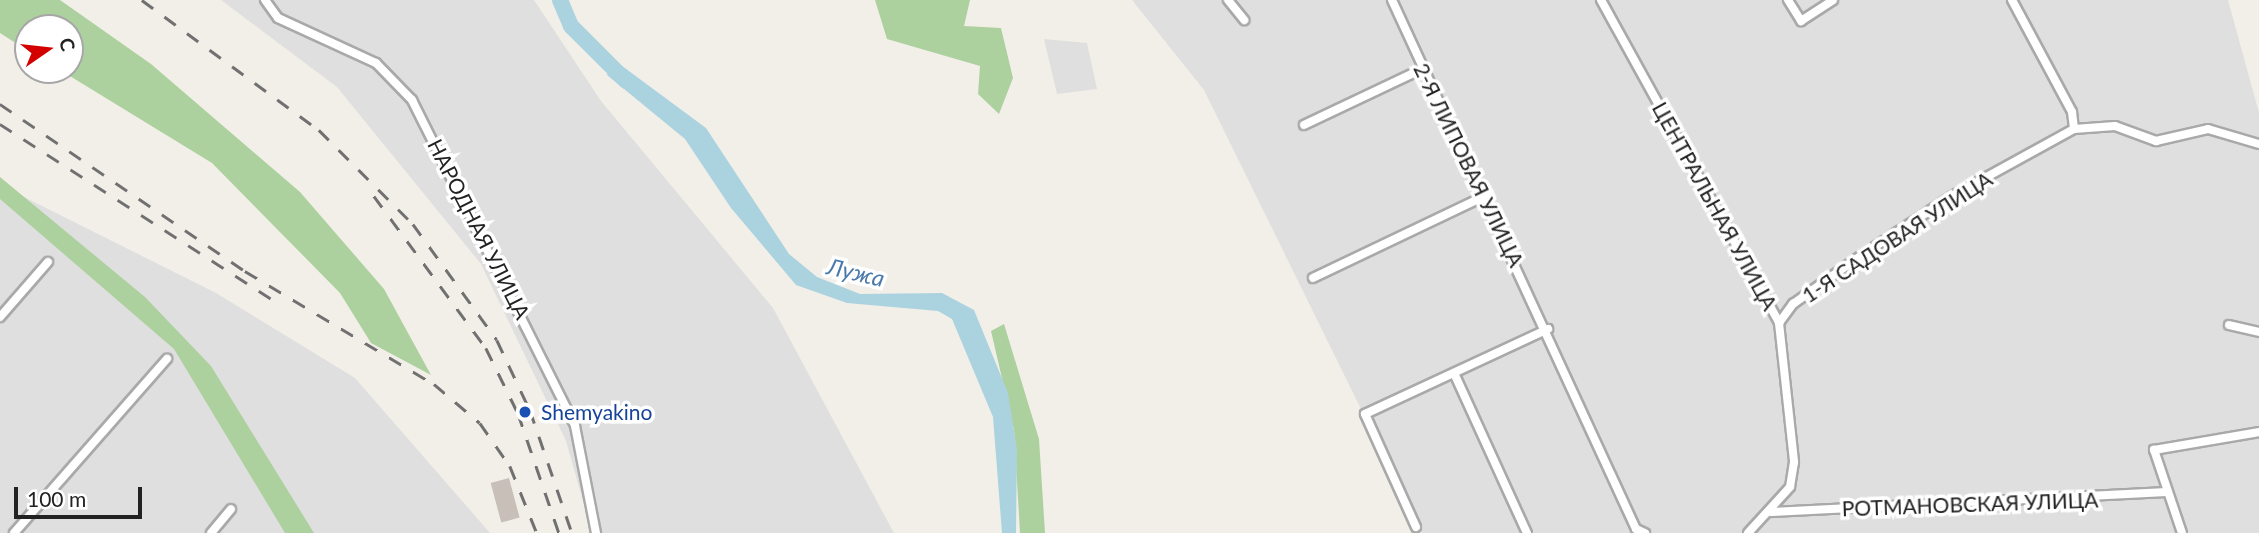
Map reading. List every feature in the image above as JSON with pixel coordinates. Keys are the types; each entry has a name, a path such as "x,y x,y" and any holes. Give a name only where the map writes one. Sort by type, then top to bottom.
{"street":[{"name":"НАРОДНАЯ УЛИЦА","path":"265,0 278,18 376,63 412,100 575,426 596,533"},
{"path":"1228,0 1244,20"},
{"name":"2-Я ЛИПОВАЯ УЛИЦА","path":"1392,0 1422,69 1487,195 1636,529 1645,533"},
{"name":"ЦЕНТРАЛЬНАЯ УЛИЦА","path":"1601,0 1779,323 1794,462 1790,487 1771,512 1748,533"},
{"path":"1788,0 1801,21 1833,0"},
{"path":"2012,0 2072,112 2074,129"},
{"path":"1304,125 1422,69"},
{"name":"1-Я САДОВАЯ УЛИЦА","path":"1779,323 1793,304 1867,252 2074,129 2115,126 2156,141 2208,129 2259,144"},
{"path":"1313,278 1487,195"},
{"path":"0,317 48,262"},
{"path":"2229,325 2259,332"},
{"path":"1416,527 1365,414 1548,329"},
{"path":"14,533 167,359"},
{"path":"1454,373 1527,533"},
{"path":"2182,533 2154,450 2259,432"},
{"name":"РОТМАНОВСКАЯ УЛИЦА","path":"1771,512 2168,492"},
{"path":"211,533 231,509"}],"shaded area":[{"path":"221,0 534,0 601,101 773,308 894,533 592,533 566,441 481,264 337,87"},
{"path":"1132,0 2228,0 2259,113 2259,533 1422,533 1204,90"},
{"path":"1044,39 1087,43 1097,89 1057,94"},
{"path":"0,185 216,293 355,378 490,533 0,533"}],"green space":[{"path":"0,0 60,0 80,14 14,14 14,42 0,33"},
{"path":"875,0 970,0 964,26 1001,28 1013,78 999,114 978,94 980,66 887,39"},
{"path":"84,17 151,64 300,192 384,289 431,375 371,343 340,293 212,163 83,84"},
{"path":"0,177 145,297 211,366 314,533 285,533 174,349 0,199"},
{"path":"1004,324 1039,439 1045,533 1020,533 1014,430 991,331"}],"water":[{"path":"614,60 706,128 789,254 817,277 860,294 942,293 974,310 1008,393 1017,450 1016,533 1002,533 993,417 952,319 938,311 847,303 796,285 731,208 685,139 607,75"}],"building":[{"name":"Shemyakino","path":"509,478 520,518 501,523 491,483"}],"waterway":[{"name":"Лужа","path":"560,0 571,26 626,81"}],"railway":[{"path":"142,0 319,130 413,224 497,340 530,410 572,533"},
{"path":"0,104 245,271 434,384 480,423 510,466 537,533"},
{"path":"0,124 273,300"},
{"path":"374,196 486,348 518,413 559,533"}],"place":[{"name":"Shemyakino","path":"525,412"}]}
